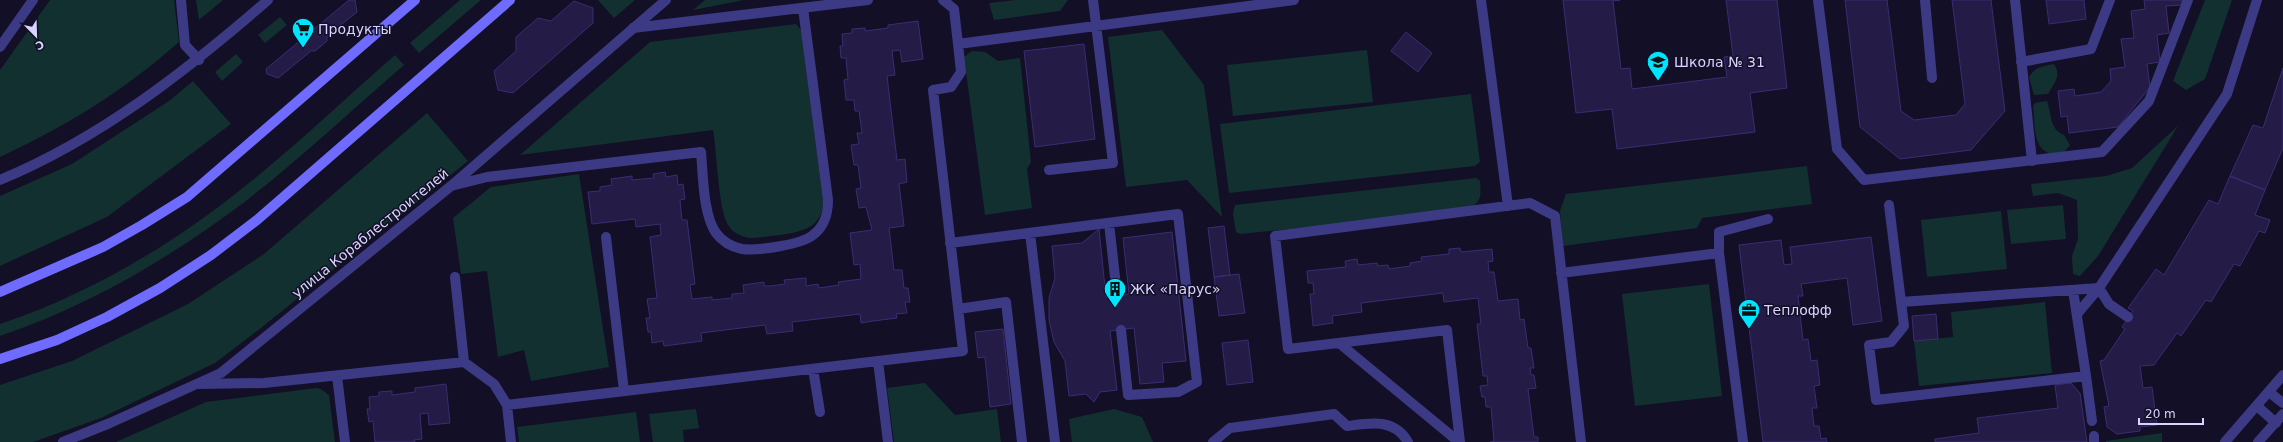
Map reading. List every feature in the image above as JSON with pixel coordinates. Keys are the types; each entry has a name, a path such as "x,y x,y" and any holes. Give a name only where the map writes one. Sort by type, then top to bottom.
{"main road":[{"path":"0,292 103,247 187,197 415,0"},
{"path":"0,359 57,340 107,317 160,288 211,255 257,220 510,0"}],"street":[{"path":"0,47 33,0"},
{"path":"181,0 186,45 198,60"},
{"path":"0,180 55,155 88,137 198,60 268,0"},
{"name":"улица Кораблестроителей","path":"63,442 221,373 451,186 666,0"},
{"path":"633,28 868,0"},
{"path":"507,405 963,351 933,90 951,87 961,72 954,8 943,0"},
{"path":"1049,170 1112,163 1093,0"},
{"path":"958,44 1294,0"},
{"path":"1481,0 1508,206"},
{"path":"1818,0 1837,149 1864,180 2102,152 2149,101 2188,0"},
{"path":"1925,0 1932,78"},
{"path":"2015,0 2032,161"},
{"path":"2104,0 2105,12"},
{"path":"2021,62 2092,49 2110,0"},
{"path":"2077,314 2099,288 2227,94 2257,0"},
{"path":"451,186 487,177 701,152 709,215 716,234 724,241 742,249 804,241 820,228 827,215 828,200 803,8"},
{"path":"1460,442 1447,330 1288,349 1275,236 1530,203 1555,216 1581,442"},
{"path":"1890,205 1904,326 1891,342 1869,345 1876,400 2086,376"},
{"path":"950,243 1178,214 1197,382 1178,392 1128,395 1121,330"},
{"path":"1742,442 1719,253 1719,232 1768,220"},
{"path":"1109,223 1117,295"},
{"path":"1030,233 1055,442"},
{"path":"606,237 624,391"},
{"path":"1561,273 1719,253"},
{"path":"455,278 464,362"},
{"path":"1901,302 2099,288"},
{"path":"2099,288 2110,304 2128,317"},
{"path":"2073,290 2092,421"},
{"path":"958,309 1006,302 1022,442"},
{"path":"1339,343 1460,442"},
{"path":"878,361 888,442"},
{"path":"198,384 264,383 464,362 494,384 507,405 511,442"},
{"path":"813,369 820,412"},
{"path":"2225,442 2283,375"},
{"path":"337,376 345,442"},
{"path":"2269,392 2283,403"},
{"path":"2257,406 2276,423"},
{"path":"1213,442 1230,428 1334,414 1347,426 1374,423 1391,425 1404,435 1408,442"},
{"path":"2258,442 2283,414"}],"green space":[{"path":"50,0 174,0 179,42 136,77 94,106 72,120 0,157 0,70"},
{"path":"196,0 223,0 199,20"},
{"path":"460,0 481,0 419,53 410,43"},
{"path":"598,0 635,0 614,18"},
{"path":"705,0 744,0 693,10"},
{"path":"1016,0 1068,0 1060,11 994,20 989,3"},
{"path":"2205,0 2232,0 2205,79 2186,90 2173,81"},
{"path":"280,17 287,25 265,43 258,35"},
{"path":"796,24 801,30 823,200 820,216 816,222 804,230 788,234 749,238 737,234 730,228 722,206 713,130 520,155 650,42"},
{"path":"1162,30 1204,85 1222,217 1187,180 1126,187 1108,37"},
{"path":"1367,50 1373,102 1233,116 1227,65"},
{"path":"972,51 985,52 998,61 1020,58 1031,162 1027,169 1032,208 985,215 964,57"},
{"path":"236,54 243,62 222,81 215,72"},
{"path":"395,55 404,65 298,159 231,212 149,267 120,283 61,312 0,336 0,324 74,295 98,283 167,243 216,209 269,167"},
{"path":"2054,64 2057,76 2055,83 2048,94 2034,95 2029,77 2037,69"},
{"path":"193,81 231,124 107,217 0,266 0,196 72,164 169,101"},
{"path":"1471,94 1480,162 1475,166 1229,193 1220,124"},
{"path":"2047,101 2053,125 2064,135 2070,145 2062,155 2052,154 2045,151 2037,140 2033,106 2035,103"},
{"path":"427,113 468,161 261,328 215,363 101,418 33,442 0,442 0,385 72,361 188,304 264,254"},
{"path":"2178,126 2098,256 2080,276 2073,274 2072,256 2078,239 2077,200 2058,193 2033,196 2031,184 2106,176 2132,168"},
{"path":"1807,166 1812,204 1702,218 1697,228 1563,246 1560,211 1566,194"},
{"path":"579,174 609,367 531,381 524,350 498,357 487,271 461,274 453,218 491,187"},
{"path":"1476,178 1480,181 1479,199 1475,205 1465,211 1240,234 1236,232 1233,214 1235,205"},
{"path":"2063,205 2066,239 2011,244 2007,210"},
{"path":"2001,211 2007,269 1927,277 1921,220"},
{"path":"1709,284 1722,396 1635,406 1622,294"},
{"path":"2045,302 2052,373 1919,386 1914,341 1953,337 1951,312"},
{"path":"925,383 955,415 997,409 1001,442 894,442 887,388"},
{"path":"316,388 321,389 329,395 335,442 116,442 206,402"},
{"path":"696,409 699,428 683,430 684,442 653,442 649,414"},
{"path":"1114,409 1142,417 1153,442 1072,442 1069,419"},
{"path":"636,412 640,442 519,442 517,427"},
{"path":"2162,433 2162,442 2106,442 2106,441"}],"building":[{"path":"349,0 355,0 357,12 327,36 327,41 315,51 311,51 278,78 267,74 266,69"},
{"path":"1563,0 1620,0 1613,1 1621,69 1630,68 1632,89 1727,77 1724,57 1733,56 1726,0 1777,0 1787,88 1750,93 1755,132 1617,149 1612,109 1576,113"},
{"path":"1845,0 1887,0 1901,111 1914,120 1956,115 1965,104 1952,0 1991,0 2005,111 1971,150 1900,159 1860,127"},
{"path":"2046,0 2084,0 2086,19 2049,24"},
{"path":"2144,0 2182,0 2182,5 2166,6 2169,33 2157,35 2160,62 2147,64 2150,87 2118,127 2069,133 2067,116 2061,117 2058,91 2074,89 2075,96 2101,92 2111,81 2110,69 2125,67 2121,39 2134,38 2131,11 2145,9"},
{"path":"574,1 593,8 593,23 513,93 498,90 494,71 516,51 516,37 538,18 551,21"},
{"path":"918,21 923,59 902,62 900,50 892,51 895,75 887,76 897,160 905,159 907,182 899,184 904,226 889,228 894,270 902,270 904,288 908,288 910,302 905,302 907,313 896,314 897,318 861,323 860,314 792,322 793,331 767,334 765,325 701,333 702,341 664,346 663,341 652,343 651,332 648,332 646,318 650,318 647,299 657,298 650,237 661,235 660,224 636,227 635,219 592,224 588,192 600,191 600,187 612,185 611,179 632,176 632,180 654,178 653,174 665,172 666,177 677,175 678,185 683,184 685,199 680,200 682,220 687,220 695,284 690,285 692,299 712,297 712,300 732,298 732,294 744,293 743,285 764,282 764,286 771,286 785,284 784,280 806,278 806,286 818,284 819,288 839,285 838,282 861,279 860,264 854,265 850,233 872,230 866,207 859,208 856,189 861,188 858,165 854,165 851,145 859,144 857,133 862,133 859,111 855,111 854,100 846,100 844,80 848,79 846,58 841,58 840,46 843,46 842,34 852,33 852,29 865,28 865,31 888,28 888,25"},
{"path":"1406,32 1432,53 1418,72 1391,51"},
{"path":"1084,44 1095,139 1035,147 1024,51"},
{"path":"2283,68 2283,148 2265,190 2230,176 2253,125 2263,128"},
{"path":"2230,176 2265,190 2255,215 2270,220 2265,233 2259,231 2240,266 2234,264 2211,302 2206,300 2181,336 2177,333 2154,365 2140,366 2143,388 2152,387 2157,425 2140,427 2140,431 2117,434 2107,427 2104,407 2109,406 2100,361 2104,360 2125,329 2122,327 2133,311 2128,308 2156,269 2164,275 2209,200 2218,204"},
{"path":"1224,226 1230,275 1214,277 1208,228"},
{"name":"ЖК «Парус»","path":"1099,229 1106,297 1129,294 1123,238 1172,232 1186,361 1162,363 1164,382 1140,384 1134,328 1110,331 1117,390 1100,392 1094,402 1086,394 1069,396 1065,361 1054,342 1049,320 1049,298 1055,278 1052,246 1082,243"},
{"path":"1871,237 1882,321 1853,325 1847,278 1801,284 1803,296 1798,296 1803,340 1808,339 1811,361 1817,360 1820,385 1814,386 1817,408 1812,408 1814,426 1819,426 1821,439 1826,438 1827,442 1763,442 1739,245 1781,240 1784,265 1792,264 1790,247"},
{"path":"1460,248 1461,252 1492,249 1493,261 1488,262 1489,272 1494,272 1498,301 1518,299 1520,320 1524,319 1528,348 1531,348 1534,368 1530,368 1531,375 1534,375 1536,388 1528,389 1534,437 1538,437 1538,442 1490,442 1494,441 1491,407 1486,407 1485,397 1482,397 1480,386 1488,385 1487,376 1483,376 1477,324 1481,324 1478,298 1444,302 1443,293 1361,303 1362,312 1332,316 1333,323 1313,326 1310,294 1314,294 1313,283 1308,283 1307,271 1346,267 1345,261 1357,259 1358,265 1377,263 1378,266 1388,265 1389,269 1410,266 1410,263 1422,261 1421,257 1449,254 1449,249"},
{"path":"1239,274 1245,313 1219,316 1214,277"},
{"path":"1936,314 1938,339 1914,341 1912,316"},
{"path":"1003,329 1011,404 990,407 985,357 978,358 975,332"},
{"path":"1248,340 1253,382 1227,385 1222,343"},
{"path":"2071,383 2080,393 2087,442 1935,442 1935,439 1979,433 1977,418 2058,408 2055,385"},
{"path":"446,384 450,423 429,425 428,413 420,414 422,439 414,440 415,442 375,442 373,421 369,422 367,409 370,409 369,397 379,396 379,392 392,391 392,395 415,392 415,388"}],"place":[{"name":"Продукты","path":"303,48"},
{"name":"Школа № 31","path":"1658,82"},
{"name":"ЖК «Парус»","path":"1115,308"},
{"name":"Теплофф","path":"1749,330"}]}
